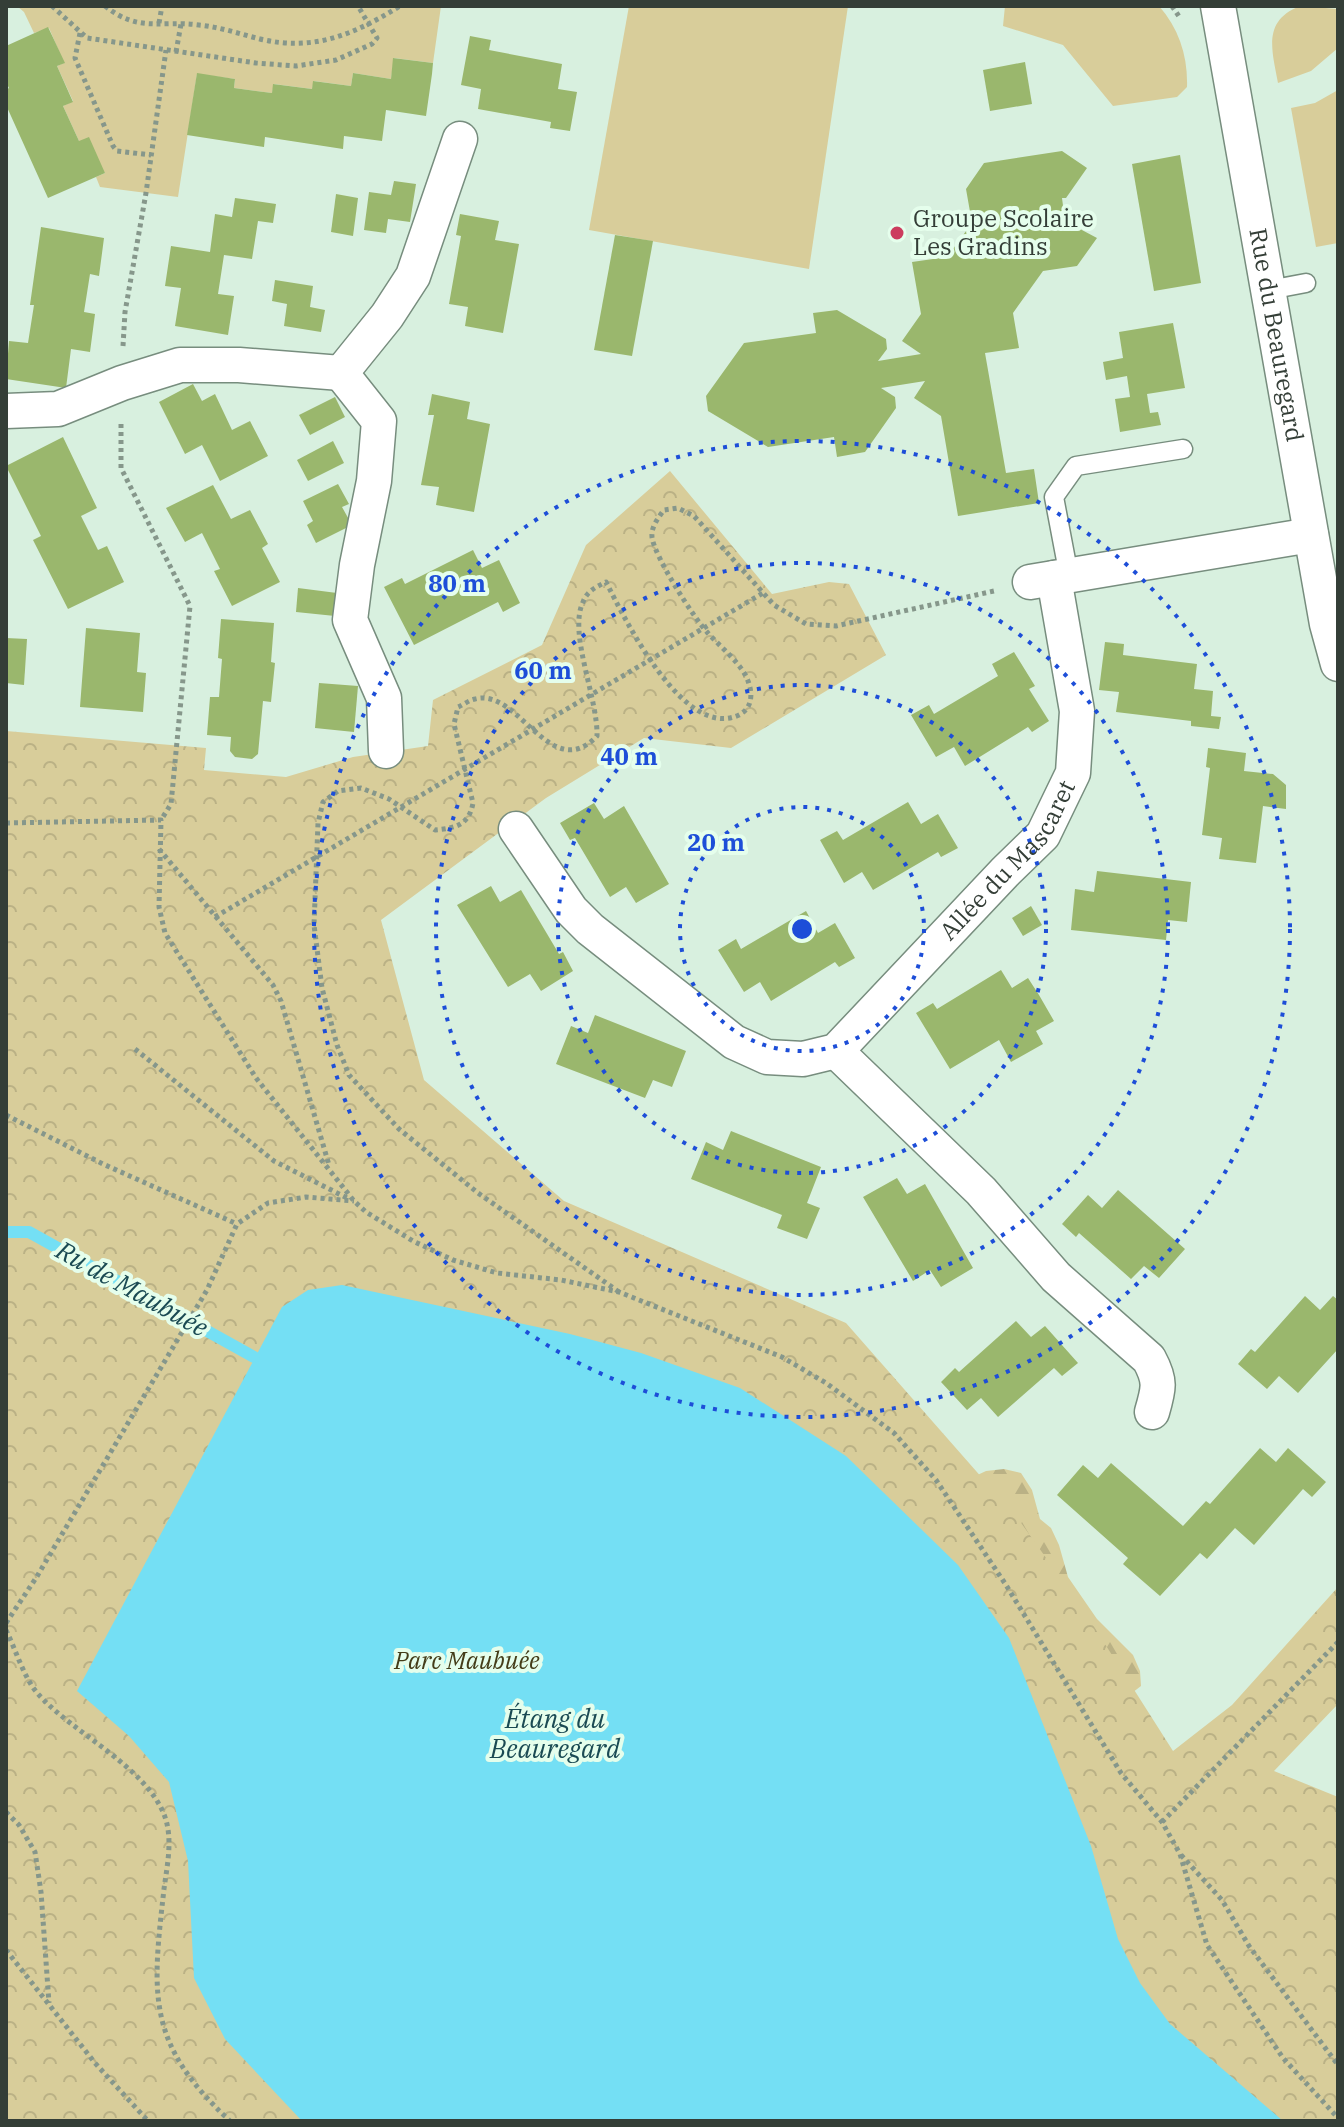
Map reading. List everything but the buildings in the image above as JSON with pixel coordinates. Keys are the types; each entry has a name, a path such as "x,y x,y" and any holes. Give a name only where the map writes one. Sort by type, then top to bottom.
{"street":[{"name":"Rue du Beauregard","path":"1218,6 1327,624 1338,664"},
{"path":"341,373 387,316 413,276 460,139"},
{"path":"6,411 58,409 122,383 180,365 239,365 341,373 379,421 374,481 357,565 350,620 384,698 386,751"},
{"path":"1051,579 1311,535"},
{"name":"Allée du Mascaret","path":"836,1051 1043,835 1073,773 1077,711 1051,579"},
{"path":"516,829 571,910 590,929 734,1042 767,1057 803,1059 836,1051 981,1191 1056,1277 1149,1359 1158,1376 1158,1391 1152,1412"}],"lane":[{"path":"1269,290 1306,283"},
{"path":"1051,579 1054,497 1076,466 1183,449"}],"path":[{"path":"52,6 87,38 296,66 336,60 372,44 377,38 358,6"},
{"path":"105,6 129,22 199,24 291,43 336,38 369,25 400,6"},
{"path":"159,23 162,6"},
{"path":"176,52 181,24"},
{"path":"80,33 75,58 113,146 117,151 151,155"},
{"path":"166,50 125,312 121,468 190,606 171,804 161,820 158,848 159,907 165,933 256,1078 366,1212 413,1241 453,1260 497,1273 561,1280 619,1292 782,1357 826,1383 894,1433 936,1480 1006,1585 1121,1773 1162,1822 1180,1854 1207,1945 1283,2058 1338,2118"},
{"path":"619,1292 478,1193 399,1129 349,1075 337,1045 322,988 314,925 318,823 323,802 338,791 361,788 380,794 435,830 458,827 471,816 473,803 454,724 458,707 477,698 497,702 556,747 572,751 586,748 597,736 598,717 577,624 583,601 593,588 606,582 650,660 681,698 703,712 723,718 736,717 746,711 752,699 745,675 703,628 660,559 652,537 655,521 664,510 678,508 694,516 763,593 788,616 806,624 836,626 1051,579"},
{"path":"215,917 763,593"},
{"path":"6,823 161,820"},
{"path":"158,848 273,985 281,1001 330,1170"},
{"path":"135,1049 274,1161 354,1201"},
{"path":"6,1115 103,1164 237,1224"},
{"path":"6,1623 52,1552 194,1311 237,1224 268,1203 306,1197 354,1201"},
{"path":"6,1608 17,1604"},
{"path":"6,1630 35,1692 60,1717 105,1749 150,1790 165,1817 169,1847 156,1972 161,2020 172,2053 211,2103 230,2121"},
{"path":"1162,1822 1338,1642"},
{"path":"6,1812 19,1825 35,1852 49,2004"},
{"path":"1180,1854 1222,1900 1249,1946 1338,2065"},
{"path":"6,1950 95,2063 148,2121"}],"green space":[{"path":"17,6 441,6 433,63 394,58 391,79 353,73 351,86 314,81 312,89 274,84 272,93 234,88 235,79 197,74 178,197 100,187 96,177 105,173 79,141 63,106 73,101 57,66 64,63 49,28 34,33 24,12"},
{"path":"629,6 848,6 809,269 589,230"},
{"path":"1005,6 1159,6 1181,44 1187,87 1177,97 1113,106 1063,45 1003,26"},
{"path":"1300,6 1338,9 1338,48 1311,71 1278,83 1272,38 1280,20"},
{"path":"1338,90 1338,243 1316,247 1291,108 1315,103"},
{"name":"Parc Maubuée","path":"670,471 772,594 829,582 849,584 886,655 731,748 644,738 546,798 381,920 424,1080 564,1201 846,1323 1019,1520 1084,1611 1173,1751 1232,1705 1338,1587 1338,1704 1274,1771 1338,1797 1338,2121 6,2121 6,731 206,748 204,770 286,777 353,757 428,746 433,700 542,645 586,545"},
{"path":"1004,1469 1021,1473 1032,1490 1040,1519 1051,1528 1059,1545 1068,1577 1097,1619 1133,1655 1140,1671 1141,1686 1128,1696 971,1478 986,1471"}],"water":[{"name":"Étang du Beauregard","path":"342,1285 570,1334 641,1353 740,1388 846,1456 958,1565 1009,1638 1091,1846 1118,1939 1140,1983 1170,2024 1283,2121 302,2121 225,2039 194,1978 188,1861 169,1782 129,1736 77,1691 282,1307 308,1290"}],"waterway":[{"name":"Ru de Maubuée","path":"6,1232 29,1232 254,1357"}],"place":[{"name":"Groupe Scolaire Les Gradins","path":"897,233"}]}
